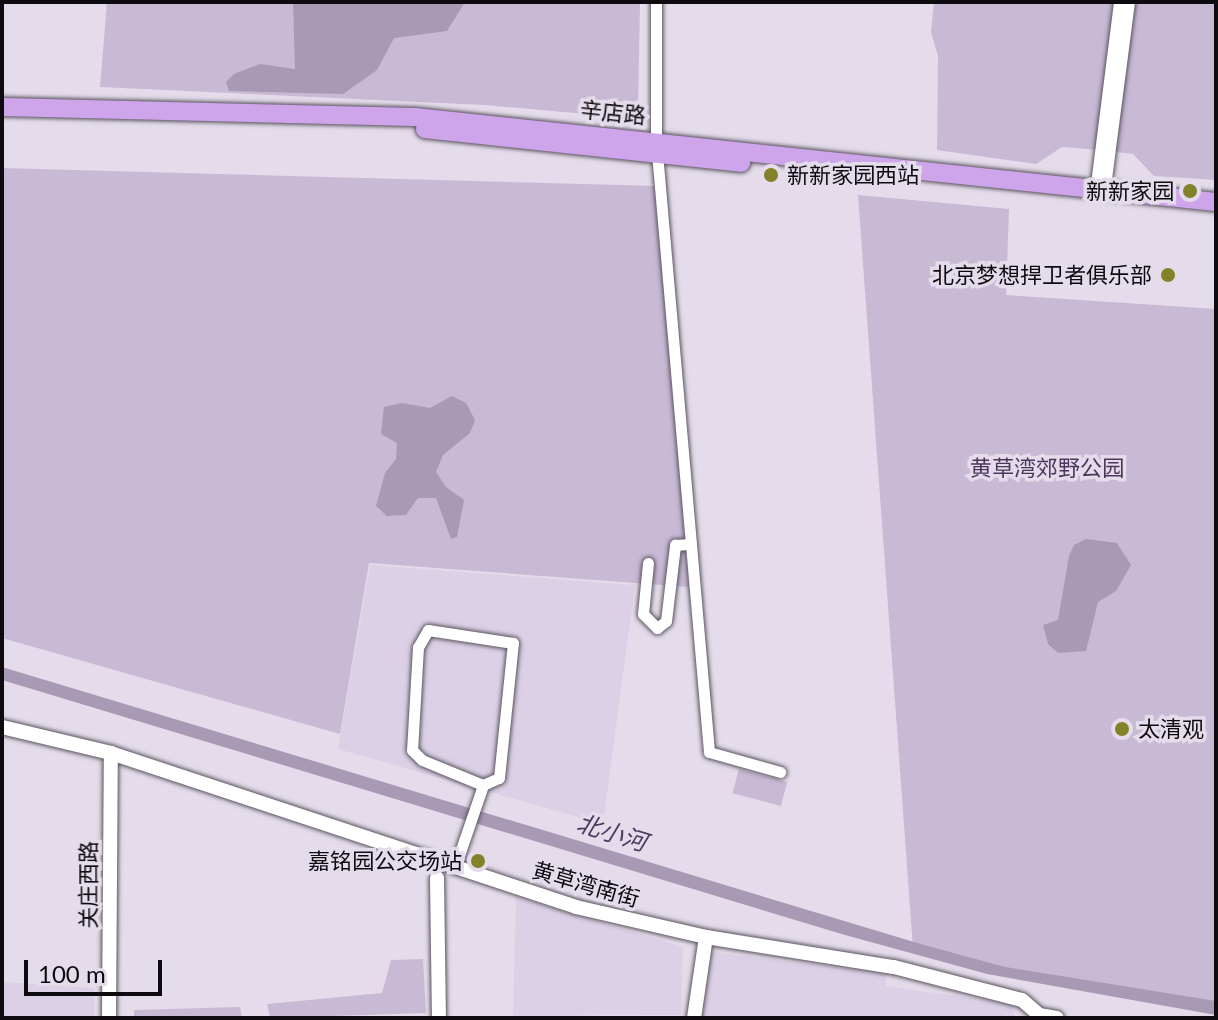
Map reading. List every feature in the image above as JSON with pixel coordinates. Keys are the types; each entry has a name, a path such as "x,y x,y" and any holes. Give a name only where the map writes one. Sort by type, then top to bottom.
{"main road":[{"name":"辛店路","path":"2,107 415,117 656,148"},
{"name":"辛店路","path":"2,118 415,127 1216,202"},
{"name":"辛店路","path":"1099,193 1216,212"}],"street":[{"path":"656,2 656,148 709,752 780,772"},
{"path":"1099,193 1119,2"},
{"path":"1099,193 1129,2"},
{"path":"648,563 643,614 657,628 666,621 675,545 691,544"},
{"path":"455,867 483,785 499,778 513,643 428,630 418,647 412,750 422,760 483,785"},
{"name":"黄草湾南街","path":"2,727 111,753 576,907 706,937 894,967 1022,1000 1038,1016 1057,1018"},
{"name":"关庄西路","path":"109,1018 111,753"},
{"path":"437,878 439,1018"},
{"path":"694,1018 706,937"}],"shaded area":[{"path":"293,2 465,2 447,31 394,38 377,70 343,94 229,91 226,82 234,74 260,64 295,69"},
{"path":"452,396 466,403 475,420 470,433 443,455 436,472 446,487 464,500 457,537 451,539 436,498 418,498 406,515 387,516 376,506 385,473 396,459 397,443 381,434 384,407 402,403 430,408"},
{"path":"1086,539 1117,543 1131,565 1116,591 1098,602 1086,651 1058,653 1048,644 1043,625 1058,620 1069,556 1074,545"},
{"path":"370,565 635,585 603,824 338,749"},
{"name":"北小河","path":"2,667 924,945 1005,967 1216,1001 1216,1015 987,974 845,935 2,680"},
{"path":"516,897 683,947 681,1015 513,1016"},
{"path":"703,951 885,973 886,986 1012,1004 1015,1018 702,1018"},
{"path":"2,982 94,988 94,1018 2,1018"}],"green space":[{"path":"107,2 640,2 638,109 631,118 484,105 100,87"},
{"path":"934,2 1216,2 1216,180 1154,176 1133,154 1100,150 1062,147 1036,164 937,150 938,56 931,32"},
{"path":"2,168 657,186 689,587 369,563 340,734 2,638"},
{"name":"黄草湾郊野公园","path":"858,195 1009,209 1006,295 1216,309 1216,1004 976,967 913,948"},
{"path":"739,769 787,782 781,806 733,793"},
{"path":"423,959 426,1013 270,1018 267,1004 382,993 391,960"},
{"path":"240,1007 242,1018 134,1018 134,1010"}],"place":[{"name":"新新家园西站","path":"771,175"},
{"name":"新新家园","path":"1190,191"},
{"name":"北京梦想捍卫者俱乐部","path":"1168,275"},
{"name":"太清观","path":"1122,729"},
{"name":"嘉铭园公交场站","path":"478,861"}]}
